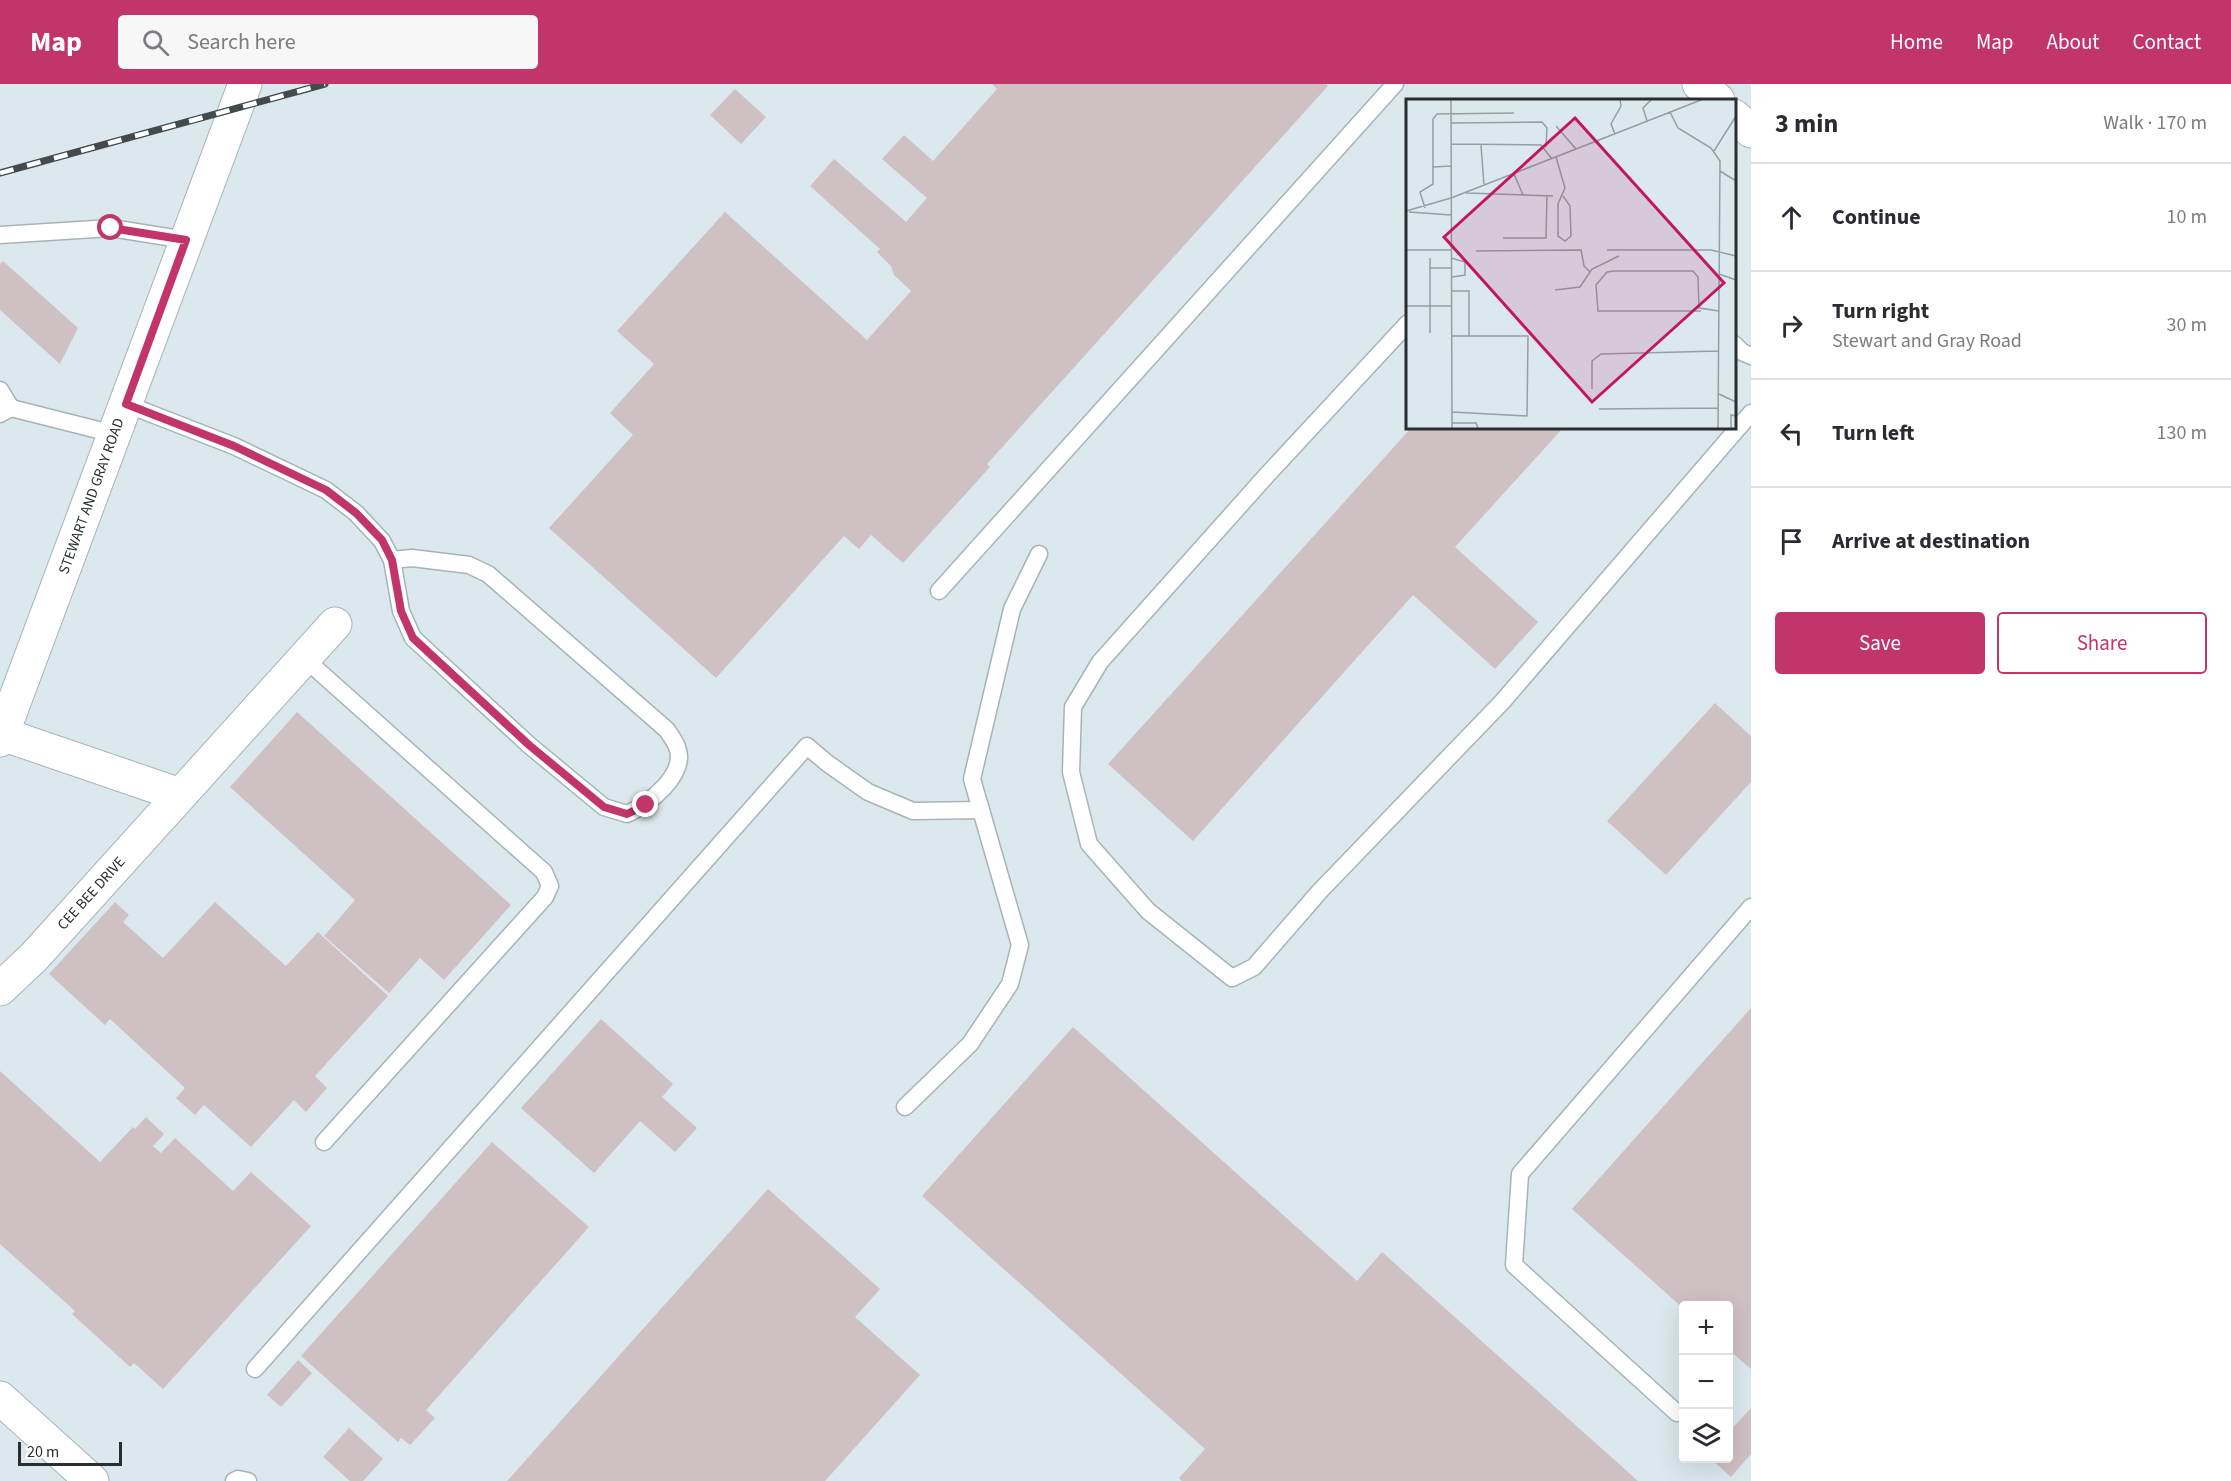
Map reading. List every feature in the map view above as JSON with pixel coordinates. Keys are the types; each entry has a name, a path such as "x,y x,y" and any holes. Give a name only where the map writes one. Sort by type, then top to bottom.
{"main road":[{"name":"STEWART AND GRAY ROAD","path":"1,737 244,84"},
{"path":"1699,84 1717,99"},
{"path":"1736,118 1751,131"},
{"name":"CEE BEE DRIVE","path":"0,989 34,957 335,624"},
{"path":"1,737 180,795"},
{"path":"0,1398 92,1481"}],"lane":[{"path":"939,591 1395,84"},
{"path":"0,235 111,228 186,240"},
{"path":"1406,324 1259,484 1101,662 1073,707 1071,772 1089,844 1148,911 1232,978 1254,967 1320,891 1503,701 1751,413"},
{"path":"0,390 6,411 114,434"},
{"path":"126,404 234,446 326,490 356,513 382,540 392,560 401,611 413,638 529,745 604,807 620,814 627,814 646,805 663,790 678,759 678,748 667,730 488,574 469,565 412,558 392,560"},
{"path":"905,1107 970,1044 1010,984 1020,945 972,779 1012,609 1039,554"},
{"path":"304,658 543,872 550,886 545,897 324,1142"},
{"path":"255,1369 807,746 826,763 868,792 913,811 981,810"},
{"path":"1677,1413 1514,1265 1520,1174 1751,907"},
{"path":"234,1481 238,1479 248,1481"}],"building":[{"path":"992,84 1326,84 1328,86 987,464 990,467 903,563 871,535 859,549 844,536 716,678 549,528 633,435 610,413 654,364 617,331 725,212 867,340 911,291 894,275 891,266 877,252 880,249 810,186 834,159 906,222 927,198 882,159 904,135 933,161 997,89"},
{"path":"735,89 766,117 741,144 710,115"},
{"path":"3,261 78,328 60,364 0,310 0,264"},
{"path":"1410,429 1562,429 1455,547 1538,622 1495,669 1413,595 1193,841 1108,764"},
{"path":"1715,703 1751,736 1751,782 1666,875 1607,821"},
{"path":"297,712 511,905 444,980 420,958 389,993 324,936 355,900 230,787"},
{"path":"115,902 129,915 123,922 163,958 215,902 286,966 318,932 388,996 315,1076 327,1088 306,1112 294,1100 251,1147 204,1105 195,1115 176,1098 185,1088 110,1019 105,1025 49,974"},
{"path":"1751,1008 1751,1369 1733,1353 1733,1301 1679,1301 1679,1305 1572,1209"},
{"path":"601,1019 673,1084 662,1097 697,1128 675,1152 640,1121 594,1173 521,1108"},
{"path":"1073,1027 1357,1281 1382,1252 1638,1481 1182,1481 1179,1478 1205,1449 922,1196"},
{"path":"0,1071 100,1162 133,1127 135,1129 146,1117 164,1134 153,1146 161,1153 175,1138 233,1191 251,1172 311,1226 163,1389 134,1363 130,1367 72,1314 75,1311 0,1244"},
{"path":"492,1142 589,1227 426,1410 435,1418 410,1445 401,1438 398,1442 301,1356"},
{"path":"768,1189 880,1289 855,1317 920,1375 825,1481 507,1481"},
{"path":"298,1360 312,1373 281,1407 267,1395"},
{"path":"1751,1408 1751,1454 1731,1477 1716,1463 1733,1463 1733,1428"},
{"path":"349,1428 383,1459 363,1481 350,1481 323,1457"}],"railway":[{"path":"0,173 325,84"}],"route":[{"path":"111,228 186,240 126,404 234,446 326,490 356,513 382,540 392,560 401,611 413,638 529,745 604,807 620,814 627,814 646,805"}]}
